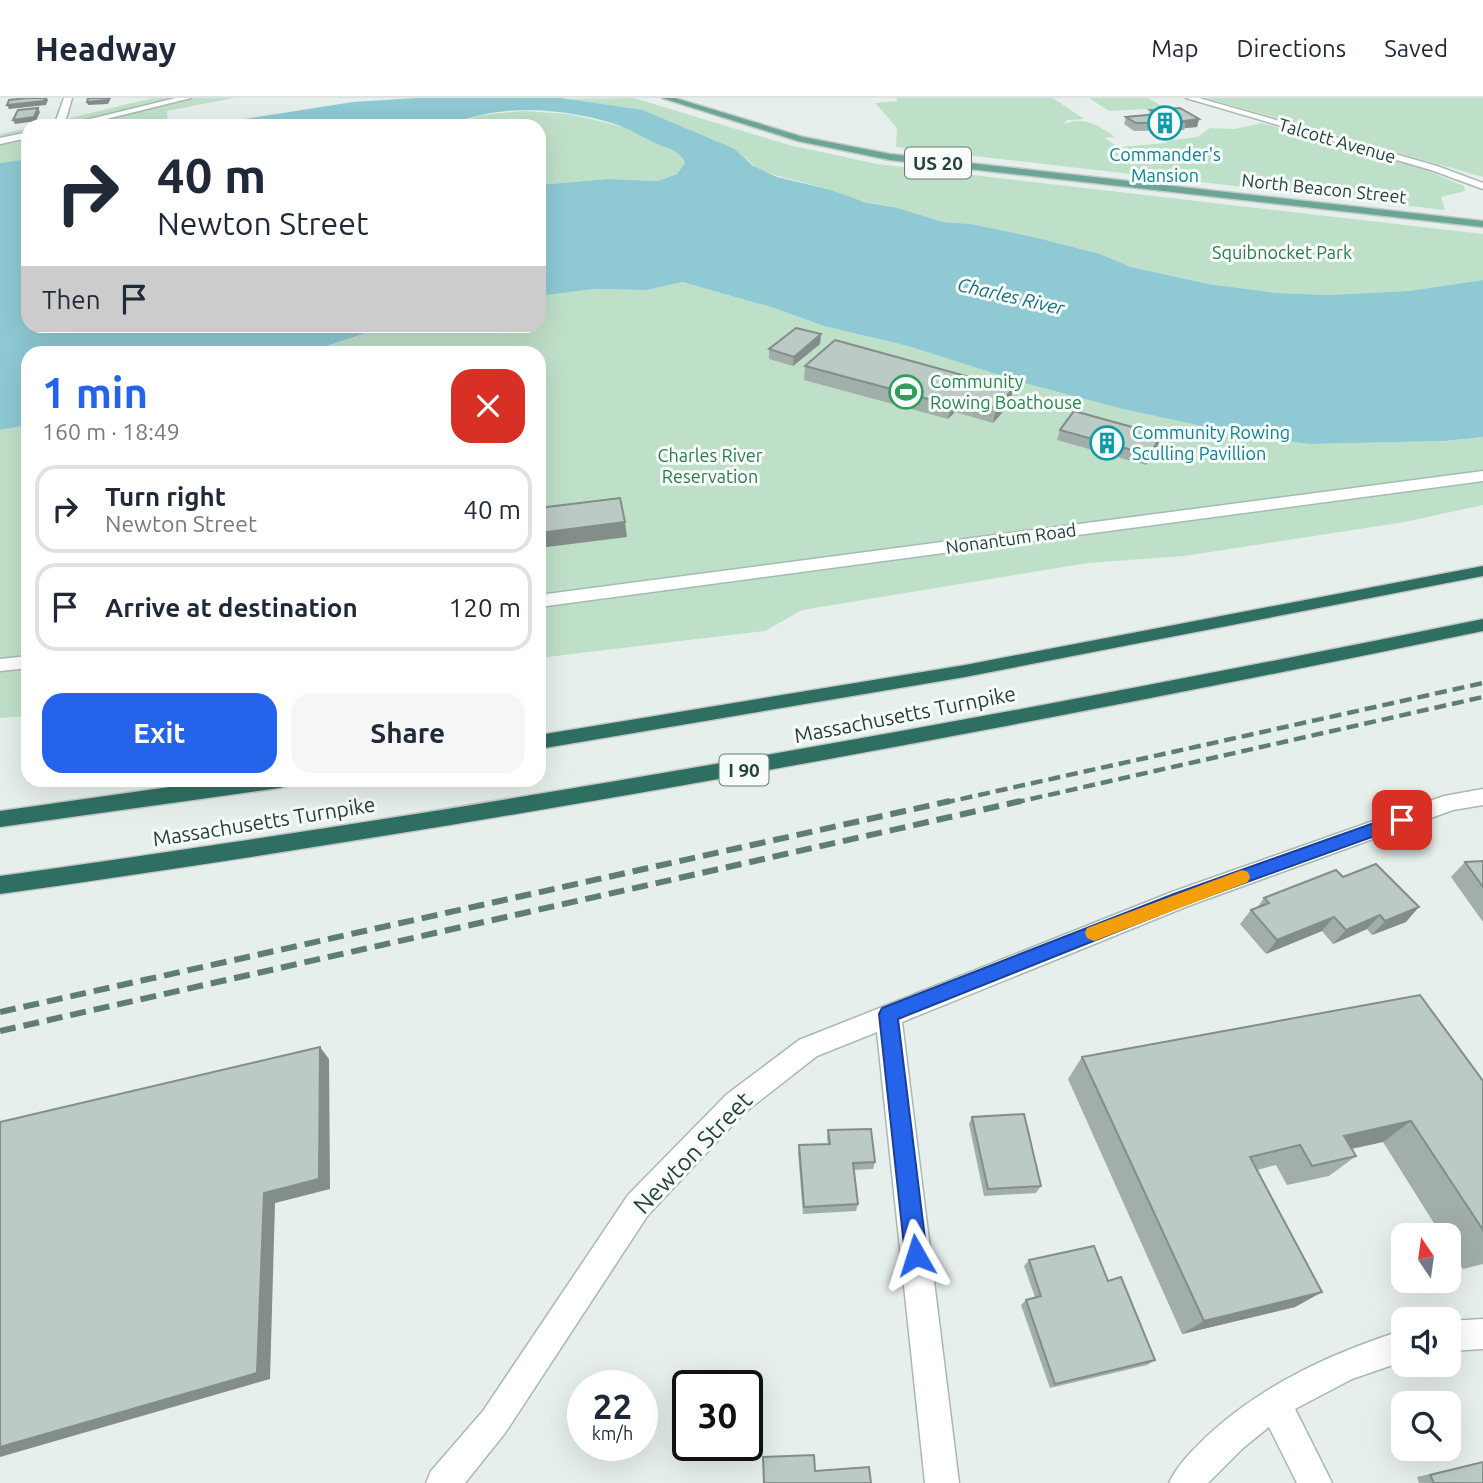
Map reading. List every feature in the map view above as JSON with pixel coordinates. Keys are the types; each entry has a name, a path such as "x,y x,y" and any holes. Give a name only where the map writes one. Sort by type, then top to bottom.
{"highway":[{"name":"Massachusetts Turnpike","path":"546,741 953,674 1483,571"},
{"name":"Massachusetts Turnpike","path":"0,885 450,818 800,760 1212,681 1483,625"},
{"name":"Massachusetts Turnpike","path":"0,819 230,787"}],"main road":[{"name":"North Beacon Street","path":"666,98 811,141 890,157 1483,224"}],"street":[{"path":"61,119 68,98"},
{"path":"96,119 187,98"},
{"name":"Talcott Avenue","path":"1190,98 1434,168 1483,186"},
{"path":"0,141 21,136"},
{"name":"Nonantum Road","path":"546,600 1483,476"},
{"path":"0,665 21,663"},
{"name":"Newton Street","path":"443,1483 494,1422 638,1205 735,1104 808,1048 1193,894 1451,802 1483,797"},
{"path":"888,1014 942,1483"},
{"path":"1461,1335 1483,1334"},
{"path":"1186,1483 1235,1433 1273,1403 1359,1359 1391,1349"},
{"path":"1273,1403 1315,1483"}],"green space":[{"path":"153,98 234,98 167,111 168,119 66,119"},
{"name":"Squibnocket Park","path":"634,98 789,145 877,164 1483,234 1483,280 1408,291 1327,295 1277,293 1208,284 1131,267 1100,254 1038,238 971,224 943,222 898,208 851,199 831,190 760,171 735,149 643,110 567,99"},
{"path":"896,98 1053,98 1084,119 1067,120 1064,124 1084,121 1097,126 1115,137 1105,138 1118,147 1168,143 1165,141 1197,137 1210,128 1235,129 1262,123 1421,168 1464,186 1465,191 1441,197 1445,210 896,147 897,128 875,103 898,101"},
{"path":"1089,98 1148,98 1165,108 1109,111"},
{"path":"1206,98 1483,98 1483,177"},
{"path":"524,111 568,114 624,127 681,154 686,163 677,174 658,181 608,179 546,184 546,119 469,119 481,115"},
{"path":"21,130 21,160 0,163 0,134"},
{"name":"Charles River Reservation","path":"681,282 774,308 824,326 908,346 1020,382 1123,409 1238,434 1309,444 1445,441 1483,437 1483,505 1405,522 1184,556 1088,563 802,610 765,631 546,657 546,346 329,346 368,333 546,333 546,295 594,289 647,290"},
{"path":"21,426 21,716 0,718 0,430"}],"water":[{"name":"Charles River","path":"416,98 561,98 643,110 735,149 753,166 777,177 943,222 971,224 1038,238 1100,254 1131,267 1208,284 1277,293 1327,295 1408,291 1483,280 1483,437 1445,441 1309,444 1238,434 1123,409 1020,382 908,346 824,326 774,308 682,282 647,290 594,289 546,295 546,184 608,179 658,181 677,174 685,163 681,156 621,126 580,115 535,110 490,113 466,119 245,119 353,102"},
{"path":"21,160 21,333 367,333 327,346 21,346 21,426 0,430 0,163"}],"building":[{"path":"46,98 44,101 7,105 9,100"},
{"path":"88,98 108,98 87,102"},
{"path":"38,108 34,117 13,120 18,110"},
{"path":"1180,108 1199,119 1184,121 1186,122 1136,123 1126,117 1157,114 1150,110"},
{"path":"796,328 821,334 794,357 769,349"},
{"path":"835,340 1013,389 996,408 958,397 951,405 805,366"},
{"path":"1074,411 1161,435 1150,455 1060,430"},
{"path":"620,498 625,522 546,532 546,507"},
{"path":"1483,861 1483,887 1465,862"},
{"path":"1376,864 1419,907 1385,921 1380,915 1346,930 1334,917 1277,940 1251,910 1269,903 1264,898 1336,870 1343,877"},
{"path":"1420,995 1483,1081 1483,1230 1411,1121 1344,1136 1356,1156 1312,1166 1300,1145 1250,1157 1322,1292 1204,1321 1082,1057"},
{"path":"320,1047 319,1179 264,1193 257,1373 0,1447 0,1122"},
{"path":"1024,1114 1041,1186 988,1189 972,1117"},
{"path":"871,1129 875,1162 853,1163 858,1204 804,1207 799,1145 830,1144 828,1130"},
{"path":"1094,1246 1108,1281 1121,1277 1155,1360 1055,1384 1026,1300 1041,1296 1029,1260"},
{"path":"814,1455 815,1471 869,1467 871,1483 764,1483 763,1457"},
{"path":"1483,1462 1483,1483 1434,1483 1430,1475"}],"railway":[{"path":"943,803 1483,683"},
{"path":"1013,803 1483,697"},
{"path":"0,1012 950,801"},
{"path":"0,1031 1021,801"}],"slow traffic":[{"path":"1094,933 1242,877"}],"place":[{"name":"Commander's Mansion","path":"1165,123"},
{"name":"Community Rowing Boathouse","path":"906,392"},
{"name":"Community Rowing Sculling Pavillion","path":"1107,443"}],"route":[{"path":"916,1255 888,1014 1180,899 1402,820"}]}
